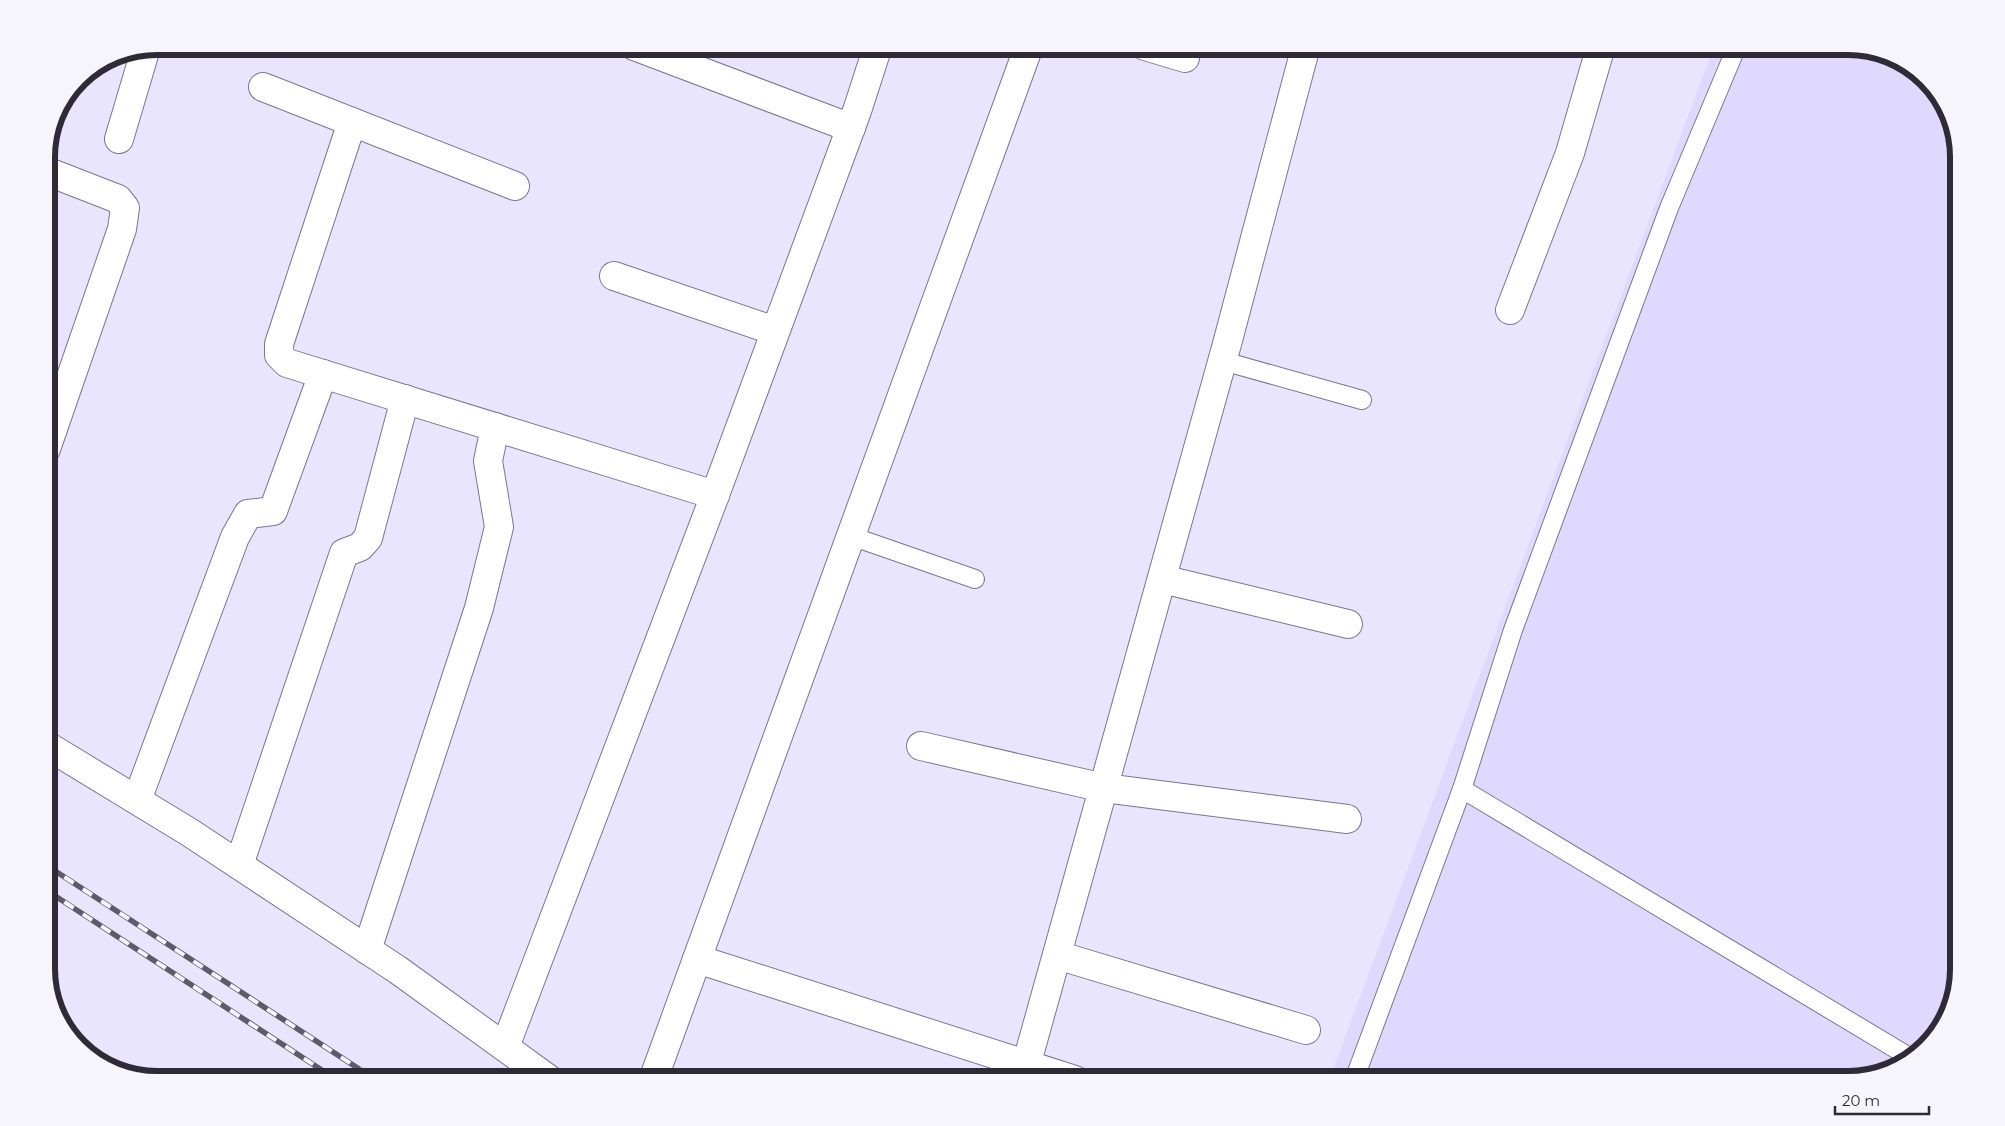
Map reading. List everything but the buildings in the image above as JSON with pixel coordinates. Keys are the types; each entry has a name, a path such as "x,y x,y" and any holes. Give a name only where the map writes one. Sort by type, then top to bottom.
{"street":[{"path":"658,55 851,128"},
{"path":"505,1047 715,495 851,128 875,55"},
{"path":"656,1071 1025,55"},
{"path":"1175,55 1185,58"},
{"path":"1025,1071 1223,361 1304,55"},
{"path":"1510,310 1570,153 1598,55"},
{"path":"118,139 144,56"},
{"path":"263,88 515,186"},
{"path":"352,122 279,344 279,355 287,363 715,495"},
{"path":"55,174 118,199 125,208 122,229 55,423"},
{"path":"614,276 775,331"},
{"path":"137,800 235,537 248,514 273,511 323,374"},
{"path":"240,865 344,553 360,547 368,538 405,399"},
{"path":"367,950 479,608 495,545 499,526 488,461 495,427"},
{"path":"1162,579 1348,624"},
{"path":"920,746 1104,788 1347,819"},
{"path":"55,750 240,865 367,950 538,1071"},
{"path":"1057,954 1306,1030"},
{"path":"697,959 1018,1071"}],"lane":[{"path":"1357,1071 1462,789 1513,630 1662,226 1732,55"},
{"path":"1223,361 1362,400"},
{"path":"851,536 975,579"},
{"path":"1462,789 1904,1054"}],"shaded area":[{"path":"1711,55 1862,56 1875,58 1899,69 1920,85 1936,106 1947,130 1950,150 1950,969 1947,996 1936,1020 1929,1031 1910,1050 1875,1068 1862,1070 1332,1071"}],"railway":[{"path":"55,871 362,1071"},
{"path":"55,896 323,1071"}]}
